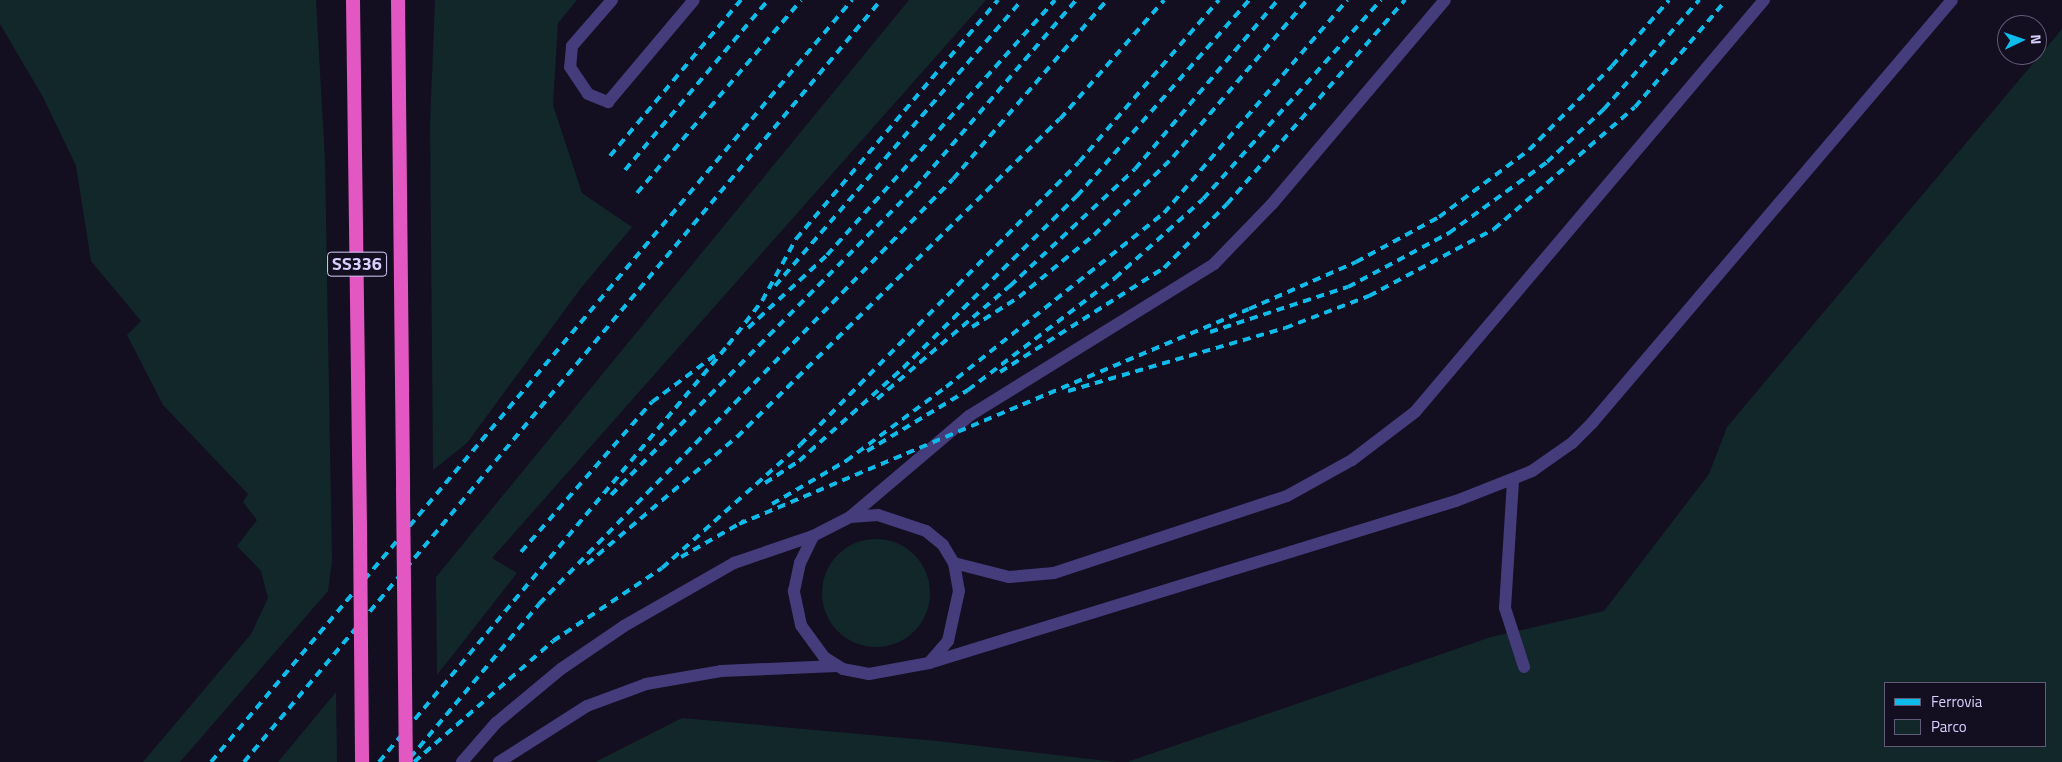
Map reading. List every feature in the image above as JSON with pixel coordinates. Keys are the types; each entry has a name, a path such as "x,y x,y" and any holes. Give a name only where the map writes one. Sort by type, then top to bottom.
{"highway":[{"name":"SS336","path":"353,0 362,762"},
{"name":"SS336","path":"398,0 406,762"}],"lane":[{"path":"612,0 572,46 570,67 588,94 608,102 694,0"},
{"path":"462,762 496,724 561,669 624,626 734,563 813,536 850,518 969,416 1214,264 1272,204 1444,0"},
{"path":"954,563 1009,577 1054,573 1287,496 1352,460 1415,412 1764,0"},
{"path":"499,762 587,706 646,684 721,671 838,666 869,674 929,663 1513,481 1572,443 1592,422 1952,0"},
{"path":"1513,481 1506,608 1524,667"},
{"path":"850,518 878,515 926,531 943,545 954,563 959,591 956,613 948,641 929,663"},
{"path":"813,536 800,563 794,591 801,625 824,657 838,666"}],"green space":[{"path":"0,0 316,0 325,161 332,561 328,591 180,762 143,762 251,634 268,598 261,571 237,546 257,520 243,502 248,494 163,405 127,335 141,321 91,261 76,166 43,97 0,24"},
{"path":"435,0 577,0 558,23 553,105 582,193 632,227 581,288 467,443 433,470 430,123"},
{"path":"909,0 986,0 492,558 517,573 437,675 436,577"},
{"path":"2062,29 2062,762 1127,762 1491,637 1604,611 1709,474 1727,427 2032,65 2047,65 2047,47"},
{"path":"876,539 897,543 914,555 926,572 930,593 926,614 914,631 897,643 876,647 855,643 838,631 826,614 822,593 826,572 838,555 855,543"},
{"path":"336,692 337,762 278,762"},
{"path":"682,718 938,741 1116,762 595,762"}],"railway":[{"path":"610,156 741,0"},
{"path":"625,170 768,0"},
{"path":"637,193 801,0"},
{"path":"211,762 852,0"},
{"path":"244,762 881,0"},
{"path":"379,762 728,345 762,301 796,239 998,0"},
{"path":"775,286 1022,0"},
{"path":"748,328 827,255 1055,0"},
{"path":"611,495 915,188 1076,0"},
{"path":"410,758 539,604 953,179 1107,0"},
{"path":"587,564 737,437 1060,119 1164,0"},
{"path":"414,762 553,641 662,568 800,445 1079,162 1219,0"},
{"path":"765,483 799,461 903,368 1077,196 1249,0"},
{"path":"877,399 1010,286 1135,169 1278,0"},
{"path":"972,327 1019,297 1094,235 1173,157 1307,0"},
{"path":"772,504 846,461 946,387 1164,213 1347,0"},
{"path":"867,451 968,390 1115,278 1203,199 1381,0"},
{"path":"1000,372 1164,268 1227,204 1405,0"},
{"path":"739,524 1249,309 1356,262 1439,217 1529,150 1612,66 1669,0"},
{"path":"1210,332 1348,287 1449,233 1547,162 1604,109 1699,0"},
{"path":"1068,391 1285,328 1369,296 1494,229 1635,107 1726,0"},
{"path":"521,552 652,402 715,355"},
{"path":"681,557 744,521"}]}
